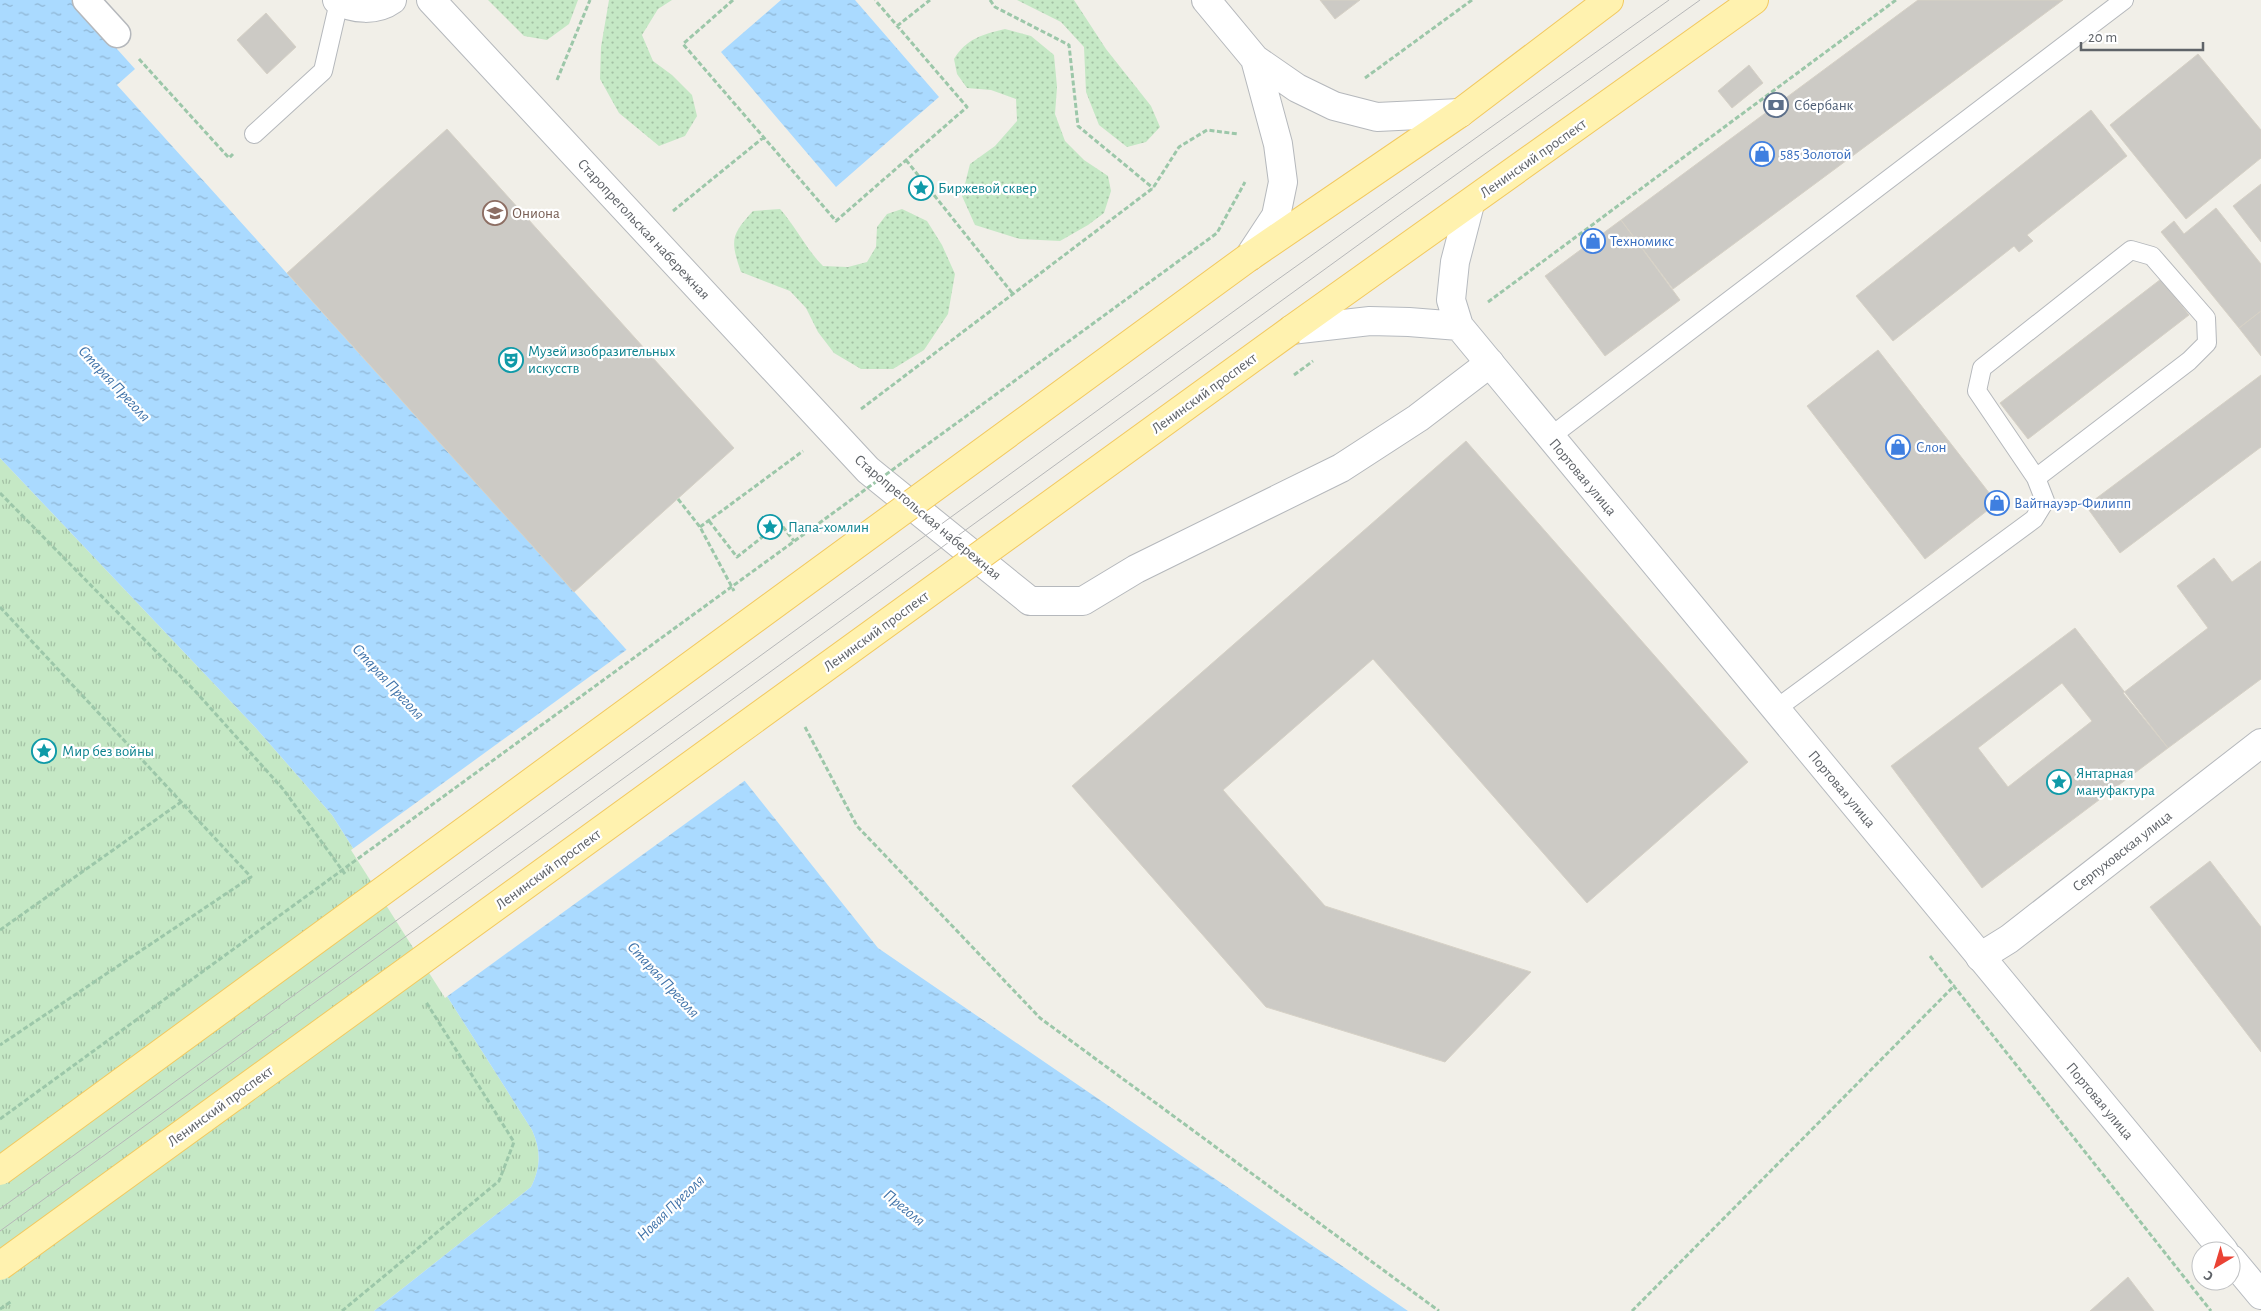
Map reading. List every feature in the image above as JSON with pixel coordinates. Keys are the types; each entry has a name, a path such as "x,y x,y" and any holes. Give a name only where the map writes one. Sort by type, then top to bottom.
{"main road":[{"path":"0,1171 1249,257 1460,113 1609,0"},
{"name":"Ленинский проспект","path":"0,1266 1291,330 1754,0"}],"street":[{"path":"86,0 117,34"},
{"path":"338,1 355,7 372,8 392,0"},
{"name":"Старопрегольская набережная","path":"431,0 868,470 1030,601 1083,601 1136,569 1341,468 1418,418 1490,363"},
{"path":"1206,0 1255,59 1297,88 1334,106 1377,117 1460,113"},
{"path":"1249,257 1276,216 1283,182 1278,144 1255,59"},
{"path":"1291,330 1370,321 1459,326 1452,300 1455,262 1470,204"},
{"name":"Портовая улица","path":"1459,326 2216,1241"},
{"name":"Серпуховская улица","path":"1980,957 2016,933 2261,743"},
{"path":"2241,1271 2261,1295"}],"lane":[{"path":"1550,437 2124,0"},
{"path":"254,134 323,71 338,1"},
{"path":"1776,709 2034,520 2045,501 2036,478 1977,391 1982,368 2131,250 2152,256 2206,318 2207,343 2189,361 2036,478"}],"path":[{"path":"557,80 590,0"},
{"path":"733,0 683,44 836,221 967,107 875,0"},
{"path":"897,26 930,0"},
{"path":"990,0 995,7 1069,45 1078,126 1152,188"},
{"path":"1459,326 1494,297 1896,0"},
{"path":"156,77 229,158 254,134"},
{"path":"700,527 831,431 1152,188 1178,147 1207,130 1242,134"},
{"path":"671,213 764,137"},
{"path":"906,160 1013,294"},
{"path":"0,1119 1217,233"},
{"path":"1313,361 1322,359"},
{"path":"678,499 700,527 737,598"},
{"path":"709,521 736,557 780,523 794,541"},
{"path":"0,608 251,877 0,1045"},
{"path":"802,720 857,826 1040,1018 1439,1311"},
{"path":"0,930 181,802"},
{"path":"1632,1311 1954,986 1980,957"}],"green space":[{"path":"488,0 578,0 569,24 547,40 524,36"},
{"path":"609,0 672,0 658,9 642,35 653,61 672,75 692,95 697,116 685,136 659,146 619,113 600,79 601,47"},
{"path":"1017,0 1074,0 1106,49 1151,106 1160,127 1146,142 1127,147 1099,125 1086,92 1084,47 1061,22"},
{"path":"1005,29 1031,36 1054,55 1057,87 1055,114 1065,141 1084,160 1108,176 1111,191 1104,213 1088,225 1060,241 1020,239 975,225 962,196 970,164 995,146 1017,121 1016,99 991,90 967,88 957,74 954,59 964,47 976,38"},
{"path":"780,209 823,266 848,267 867,262 876,247 877,227 887,214 902,209 927,221 942,245 955,274 948,314 924,350 893,369 861,369 834,353 818,332 806,308 790,291 741,272 734,245 740,226 753,211"},
{"path":"0,458 255,727 332,815 532,1130 539,1158 537,1172 531,1187 374,1311 0,1311"}],"water":[{"path":"0,0 73,0 135,69 117,85 744,780 878,948 1408,1311 374,1311 531,1187 537,1172 539,1158 537,1145 532,1130 332,815 255,727 0,458"},
{"path":"781,0 855,0 939,97 836,187 721,52"}],"pier":[{"path":"629,648 747,779 445,998 351,850"}],"building":[{"path":"1320,0 1360,0 1335,19"},
{"path":"1918,0 2063,0 1673,289 1621,220"},
{"path":"266,13 296,47 267,74 237,40"},
{"path":"2198,54 2261,130 2261,158 2186,219 2110,125"},
{"path":"1749,65 1763,83 1732,108 1718,91"},
{"path":"2091,110 2127,156 2027,235 2033,241 2019,252 2014,246 1893,341 1856,296"},
{"name":"Музей изобразительных искусств","path":"447,129 734,448 574,592 287,273"},
{"path":"2261,184 2261,242 2233,206"},
{"path":"2216,208 2261,264 2261,311 2239,328 2161,232 2174,221 2184,234"},
{"path":"1621,220 1680,300 1605,356 1545,276"},
{"path":"2161,279 2189,315 2028,439 2000,403"},
{"path":"2261,311 2261,356 2239,328"},
{"path":"1878,350 1997,503 1925,559 1807,406"},
{"path":"2261,375 2261,447 2120,553 2086,506"},
{"path":"1466,441 1748,762 1587,903 1373,659 1223,790 1325,906 1531,972 1445,1062 1266,1007 1072,786"},
{"path":"2214,558 2232,582 2261,561 2261,679 2168,748 2123,693 2208,628 2177,586"},
{"path":"2075,628 2168,748 1982,888 1891,766","holes":["2062,683 2092,721 2008,787 1978,748"]},
{"path":"2210,861 2261,927 2261,1052 2150,907"},
{"path":"2128,1277 2154,1311 2090,1311"}],"tram line":[{"path":"0,1209 1263,290 1669,0"},
{"path":"0,1231 1394,219 1700,0"}],"place":[{"name":"Сбербанк","path":"1776,105"},
{"name":"585 Золотой","path":"1762,154"},
{"name":"Биржевой сквер","path":"921,188"},
{"name":"Ониона","path":"495,213"},
{"name":"Техномикс","path":"1593,241"},
{"name":"Музей изобразительных искусств","path":"511,360"},
{"name":"Слон","path":"1898,447"},
{"name":"Вайтнауэр-Филипп","path":"1997,503"},
{"name":"Папа-хомлин","path":"770,527"},
{"name":"Мир без войны","path":"44,751"},
{"name":"Янтарная мануфактура","path":"2059,782"}],"water label":[{"name":"Старая Преголя","path":"115,383"},
{"name":"Старая Преголя","path":"389,681"},
{"name":"Старая Преголя","path":"664,979"},
{"name":"Новая Преголя","path":"670,1207"},
{"name":"Преголя","path":"905,1207"}]}
